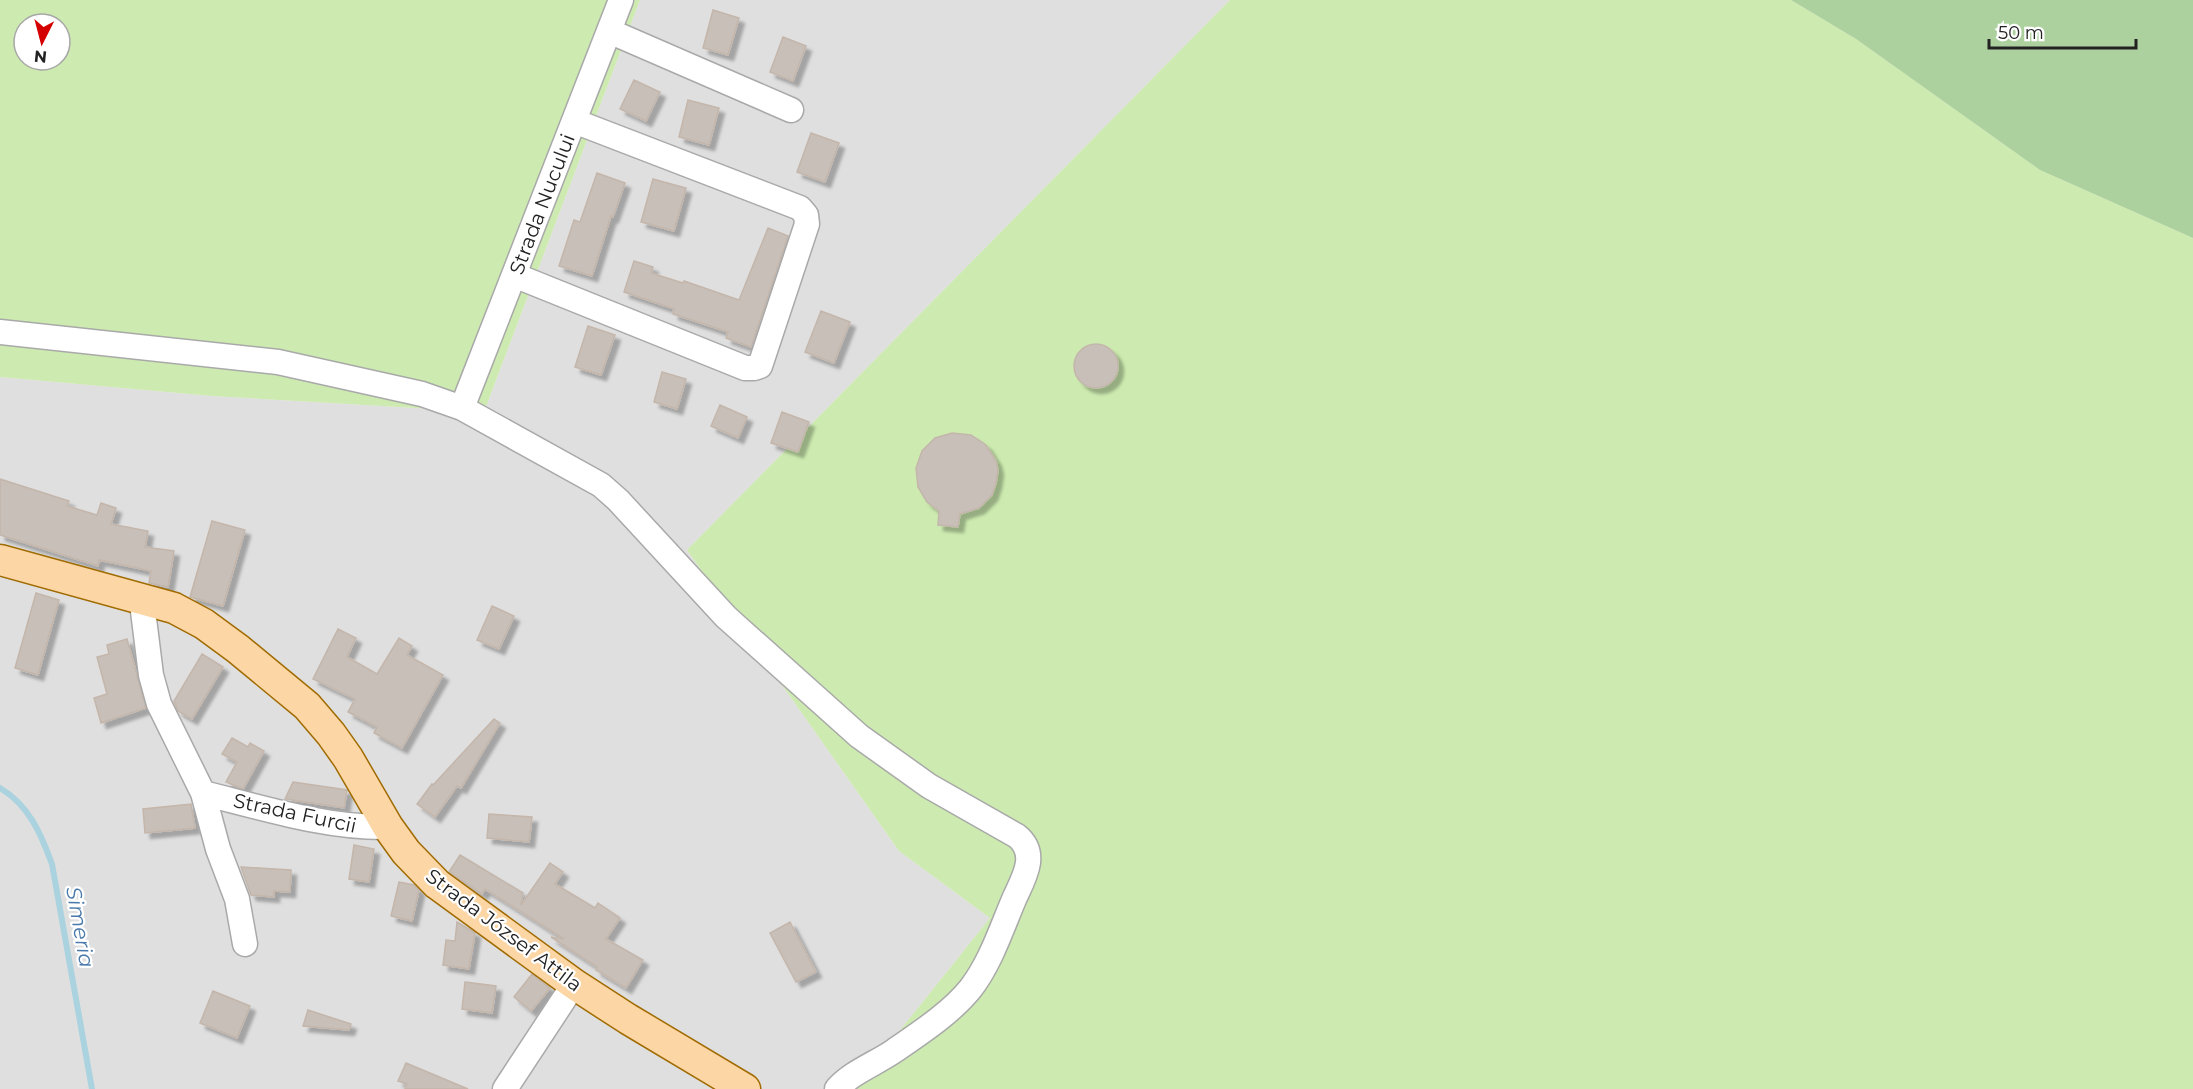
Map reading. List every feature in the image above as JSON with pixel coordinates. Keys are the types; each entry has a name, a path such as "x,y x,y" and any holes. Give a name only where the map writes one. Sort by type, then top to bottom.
{"main road":[{"name":"Strada József Attila","path":"0,560 174,608 204,624 307,706 348,758 388,827 406,852 437,884 574,984 636,1025 745,1089"}],"street":[{"name":"Strada Nucului","path":"462,408 621,0"},
{"path":"609,32 791,110"},
{"path":"514,275 744,368 760,366 807,224 806,215 800,208 574,121"},
{"path":"0,332 278,362 422,394 462,408 506,430 601,485 618,500 726,616 859,736 929,786 1026,843 1028,855 1024,879 987,961 972,987 938,1019 837,1089"},
{"name":"Strada Furcii","path":"144,599 143,611 151,675 159,704 203,793 218,849 237,899 245,944"},
{"name":"Strada Furcii","path":"203,793 318,820 365,828 388,827"},
{"path":"505,1089 574,984"}],"shaded area":[{"path":"640,0 1230,0 687,550 899,851 990,918 853,1089 0,1089 0,377 212,396 484,412"}],"green space":[{"path":"0,0 640,0 484,412 212,396 0,377"},
{"path":"1230,0 1791,0 1856,39 2040,170 2193,238 2193,1089 853,1089 990,918 899,851 687,550"},
{"path":"1791,0 2193,0 2193,238 2040,170 1856,39"}],"building":[{"path":"713,10 739,18 728,55 703,48"},
{"path":"783,37 806,46 793,81 770,72"},
{"path":"634,80 660,92 646,121 620,109"},
{"path":"688,100 719,108 709,145 679,137"},
{"path":"811,133 839,143 825,182 797,172"},
{"path":"597,173 625,183 613,217 611,216 592,276 559,266 574,220 580,222"},
{"path":"653,179 686,188 674,231 641,222"},
{"path":"768,228 788,236 751,347 726,338 728,332 673,314 674,309 624,292 634,261 653,267 651,273 683,283 684,281 739,300"},
{"path":"821,311 850,322 834,363 805,352"},
{"path":"588,326 615,335 601,375 575,367"},
{"path":"1096,344 1111,351 1118,366 1111,381 1096,388 1081,381 1074,366 1081,351"},
{"path":"662,372 686,379 677,409 654,402"},
{"path":"720,405 747,417 738,438 711,426"},
{"path":"782,412 809,422 798,452 771,443"},
{"path":"952,433 971,435 986,445 996,461 998,470 992,495 979,508 960,514 958,527 938,525 939,511 927,502 918,487 916,468 922,451 935,438"},
{"path":"0,479 69,501 67,506 97,515 101,503 116,508 111,524 148,531 145,547 174,551 168,587 149,583 151,571 99,560 98,566 0,535"},
{"path":"212,521 245,530 223,606 190,597"},
{"path":"36,593 59,600 38,675 15,668"},
{"path":"492,606 514,616 499,649 477,640"},
{"path":"338,629 356,638 347,657 377,674 399,638 412,646 407,655 443,675 402,748 374,733 377,727 348,712 355,699 313,679"},
{"path":"127,639 146,708 101,723 94,698 107,694 97,657 109,654 107,645"},
{"path":"202,654 223,667 192,719 178,711 174,701"},
{"path":"494,719 500,723 461,788 457,786 435,817 417,804 432,784"},
{"path":"232,738 248,747 250,743 264,751 243,789 226,782 237,762 222,754"},
{"path":"293,782 347,790 344,808 285,799"},
{"path":"191,804 195,828 145,833 143,809"},
{"path":"489,814 532,817 529,842 487,838"},
{"path":"354,845 374,849 369,882 349,879"},
{"path":"460,855 523,893 521,905 550,863 563,872 555,884 595,908 598,903 620,918 606,939 643,960 626,988 596,970 597,967 551,937 564,939 485,889 482,894 449,872"},
{"path":"241,867 291,870 290,892 274,891 274,897 251,895"},
{"path":"399,882 414,885 419,890 412,921 391,916"},
{"path":"457,922 475,933 469,969 443,965 446,940 455,941"},
{"path":"790,922 816,972 796,982 770,933"},
{"path":"532,974 550,988 531,1011 514,997"},
{"path":"465,982 496,986 492,1013 462,1009"},
{"path":"213,991 250,1006 237,1038 200,1023"},
{"path":"308,1010 351,1024 349,1030 303,1026"},
{"path":"406,1063 468,1089 405,1089 407,1084 398,1081"}],"waterway":[{"name":"Simeria","path":"0,788 19,803 33,821 52,864 92,1089"}]}
